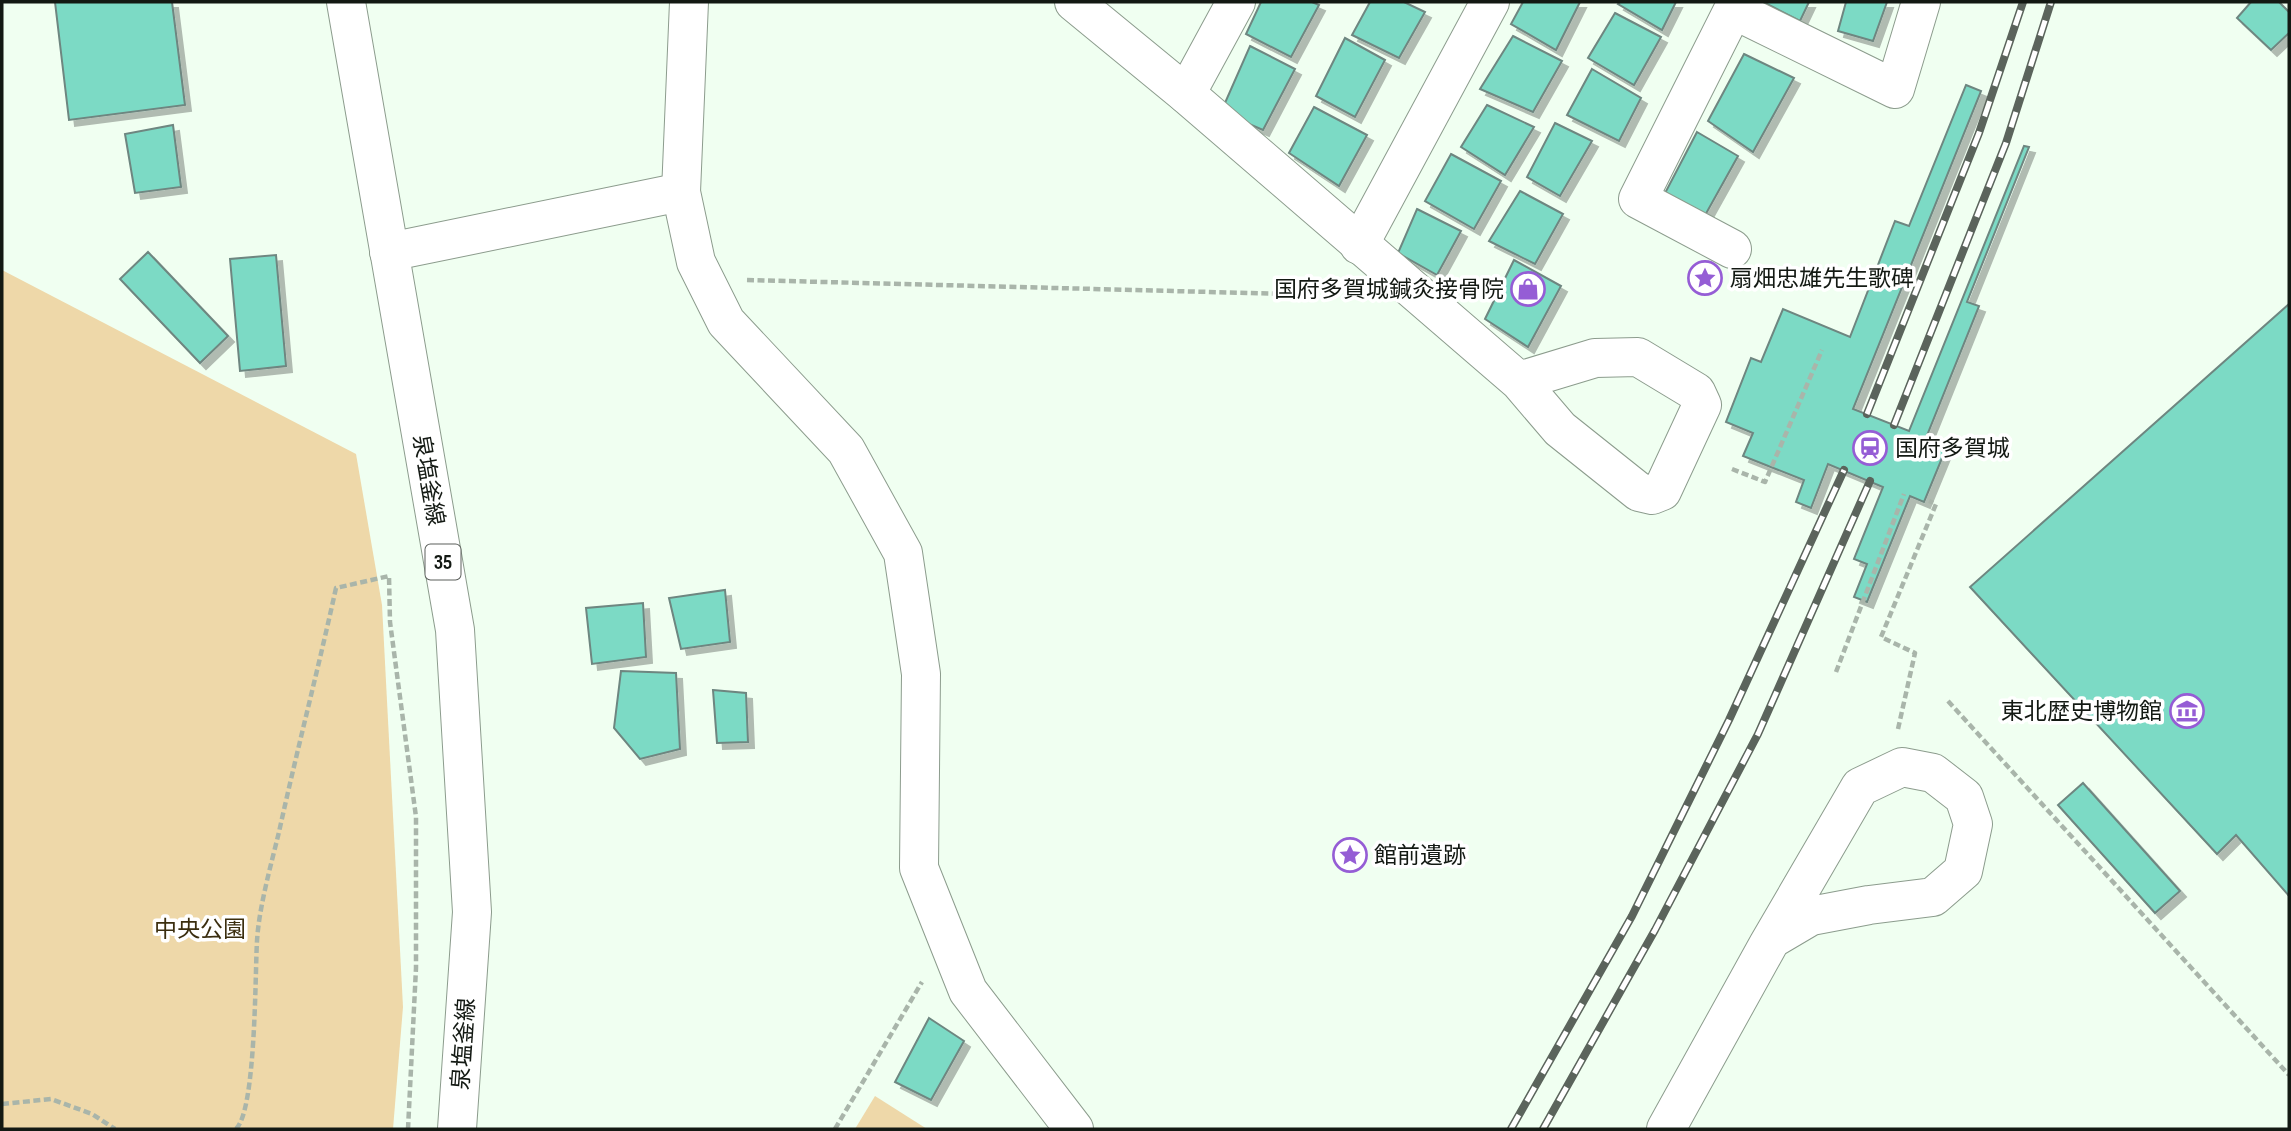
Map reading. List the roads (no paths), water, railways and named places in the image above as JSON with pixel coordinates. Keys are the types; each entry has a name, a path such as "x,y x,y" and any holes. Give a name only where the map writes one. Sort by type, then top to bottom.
{"street":[{"name":"泉塩釜線","path":"346,2 455,631 472,912 457,1129"},
{"path":"689,2 681,192 696,262 726,322 846,450 903,553 922,674 919,868 968,991 1074,1129"},
{"path":"1074,2 1186,94 1359,246 1519,381 1560,429 1639,492 1651,495 1662,491 1702,405 1696,392 1638,357 1595,358 1519,381"},
{"path":"1186,94 1236,2"},
{"path":"1359,246 1490,2"},
{"path":"1731,249 1638,199 1736,6 1895,89 1921,2"},
{"path":"389,252 681,192"},
{"path":"1666,1129 1772,939 1860,787 1902,767 1933,773 1964,797 1973,824 1963,871 1933,897 1811,916 1772,939"}],"railway":[{"path":"1867,414 1979,133 2023,2"},
{"path":"1894,425 2006,143 2051,2"},
{"path":"1511,1129 1632,916 1729,720 1844,470"},
{"path":"1543,1129 1655,930 1758,734 1870,481"}],"place":[{"name":"扇畑忠雄先生歌碑","path":"1705,278"},
{"name":"国府多賀城鍼灸接骨院","path":"1528,289"},
{"name":"国府多賀城","path":"1870,448"},
{"name":"東北歴史博物館","path":"2187,711"},
{"name":"館前遺跡","path":"1350,855"}],"park label":[{"name":"中央公園","path":"200,929"}]}
